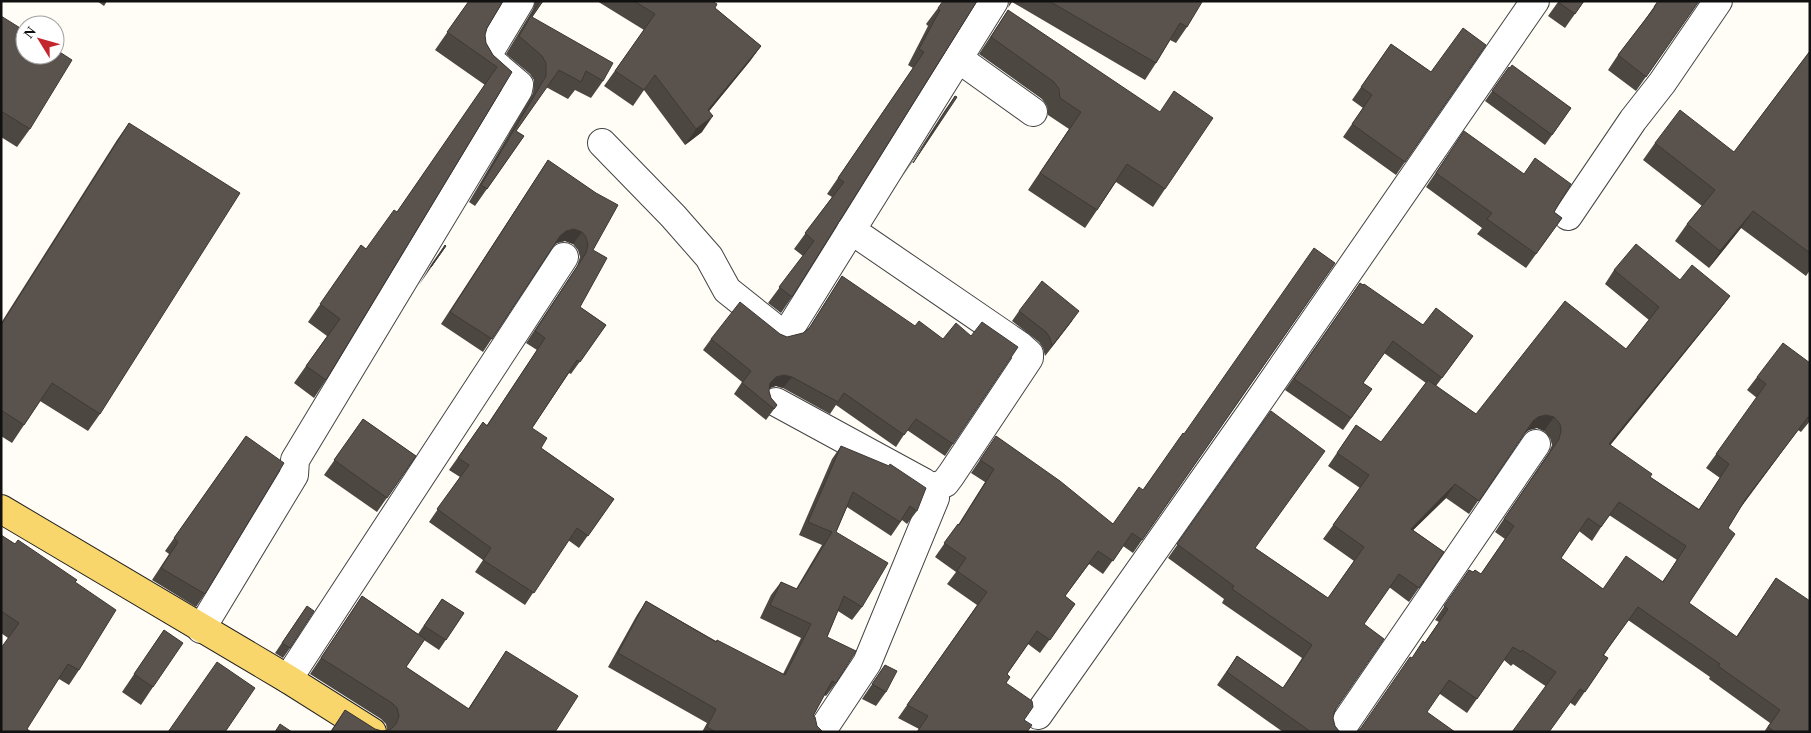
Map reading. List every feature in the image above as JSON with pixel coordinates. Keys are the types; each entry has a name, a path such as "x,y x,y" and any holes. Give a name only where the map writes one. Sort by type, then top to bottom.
{"main road":[{"path":"1,508 288,679 372,732"}],"street":[{"path":"201,628 294,475 295,460 518,90 519,84 491,61 488,54 520,1"},
{"path":"602,143 673,216 709,257 726,290 781,333 788,330 959,60 994,1"},
{"path":"1038,715 1256,406 1535,1"},
{"path":"1568,216 1633,120 1662,83 1718,1"},
{"path":"959,60 1033,112"},
{"path":"851,230 1019,345 1029,354 1029,358 951,475 945,483 932,488"},
{"path":"288,679 564,257"},
{"path":"776,402 932,488 935,498 867,663 821,732"},
{"path":"1339,732 1536,444"}],"building":[{"path":"469,1 503,1 487,28 485,35 486,43 493,55 512,72 326,380 306,366 340,319 320,304 361,245 366,249 394,210 397,212 497,67 447,32"},
{"path":"540,1 543,1 532,17 613,63 603,81 586,71 581,82 559,70 516,131 524,136 487,189 481,185 546,76 546,63 542,56 519,36"},
{"path":"634,1 712,1 717,4 715,8 761,46 708,110 713,116 696,129 655,75 644,90 615,71 655,14"},
{"path":"943,1 977,1 792,297 779,287 814,241 805,233 844,182 838,178 924,52 919,49"},
{"path":"1049,1 1202,2 1187,27 1180,23 1156,63"},
{"path":"1558,1 1584,1 1575,14"},
{"path":"1658,1 1699,1 1646,77 1618,55"},
{"path":"1008,10 1160,112 1174,91 1213,118 1165,189 1127,164 1097,210 1040,173 1081,112 1060,98 1059,89 1054,82 991,37"},
{"path":"1,16 15,25 15,65 65,65 65,55 72,60 30,129 1,111"},
{"path":"1463,28 1486,45 1405,162 1352,124 1372,95 1361,87 1391,44 1431,72"},
{"path":"1810,51 1810,253 1753,211 1720,251 1687,224 1715,190 1655,143 1680,110 1734,152"},
{"path":"1512,65 1571,108 1552,135 1492,91"},
{"path":"955,96 957,97 913,163"},
{"path":"129,123 240,193 100,414 52,383 24,425 1,410 1,325"},
{"path":"1464,131 1524,174 1535,158 1571,184 1554,212 1562,218 1536,254 1487,219 1492,213 1436,173"},
{"path":"548,160 596,193 618,205 593,250 607,258 580,307 606,325 580,362 577,360 532,428 547,438 541,448 614,499 588,536 577,528 534,593 483,560 491,548 437,509 469,465 458,458 483,422 487,426 545,338 535,331 586,253 588,245 586,237 582,232 574,229 566,231 560,236 492,339 450,312"},
{"path":"1636,244 1680,280 1692,265 1730,296 1609,444 1652,474 1650,477 1699,510 1729,464 1716,454 1766,384 1757,377 1783,343 1810,363 1810,418 1808,417 1745,500 1728,528 1735,534 1689,603 1737,637 1776,578 1810,601 1810,732 1775,732 1768,727 1780,710 1718,666 1720,664 1638,607 1603,655 1608,658 1585,692 1580,689 1549,732 1512,732 1556,672 1522,650 1521,652 1513,647 1477,699 1449,680 1427,712 1455,732 1356,732 1361,728 1410,657 1412,658 1423,641 1425,643 1448,609 1444,606 1469,570 1473,572 1475,570 1481,574 1514,526 1504,519 1559,439 1560,424 1554,417 1546,415 1538,417 1533,421 1479,501 1455,484 1411,529 1444,552 1419,588 1399,574 1364,624 1384,639 1335,710 1333,718 1335,726 1341,732 1311,732 1227,672 1237,656 1283,688 1312,645 1232,589 1234,586 1177,544 1271,411 1325,451 1255,548 1328,598 1364,547 1333,525 1369,475 1337,453 1356,425 1381,442 1428,380 1476,414 1565,301 1626,349 1659,307 1614,270","holes":["1619,502 1686,546 1663,582 1626,556 1603,589 1561,558 1588,518 1601,527"]},
{"path":"445,245 446,246 431,267"},
{"path":"1314,248 1335,263 1142,540 1132,533 1113,561 1098,551 1065,596 1075,604 1050,640 1037,631 1007,674 1010,677 1006,683 1032,701 1033,707 1024,720 1032,725 1027,732 917,732 928,716 907,705 987,592 957,571 966,558 944,543 959,525 994,469 980,460 996,436 1060,481 1113,524 1139,487 1143,490 1184,434"},
{"path":"842,276 915,326 919,321 943,339 956,323 971,336 982,322 1018,347 953,444 916,419 904,435 844,393 838,402 792,377 784,375 776,377 770,383 769,391 771,398 777,405 774,409 742,383 751,371 711,339 740,302 780,334 787,337 803,333 810,327"},
{"path":"1042,281 1079,311 1052,346 1046,332 1019,311"},
{"path":"1360,283 1423,325 1436,308 1473,336 1442,378 1393,341 1363,383 1372,389 1351,418 1294,379"},
{"path":"363,419 416,456 387,498 334,460"},
{"path":"246,436 284,463 205,594 161,568 178,542 174,538"},
{"path":"841,446 889,466 890,464 926,488 917,511 910,506 900,522 853,492 836,532 888,563 862,607 844,596 827,637 856,651 836,683 832,681 813,716 817,726 823,732 716,732 707,727 716,709 618,653 646,601 716,642 717,640 785,675 811,624 770,605 781,582 797,589 832,532 808,522"},
{"path":"1,535 15,544 18,540 77,580 75,582 116,610 79,670 68,664 27,729 31,732 1,732 1,648 19,623 1,611"},
{"path":"362,596 425,639 406,667 469,709 506,651 578,696 555,732 331,732 345,710 375,729 382,731 390,730 396,724 399,716 397,708 392,703 321,658"},
{"path":"442,599 464,613 446,640 424,626"},
{"path":"307,606 314,611 290,648 282,643"},
{"path":"164,630 183,643 153,687 134,674"},
{"path":"217,662 255,688 225,732 168,732"},
{"path":"885,665 897,671 886,692 872,684"},
{"path":"280,724 292,732 275,732"}]}
